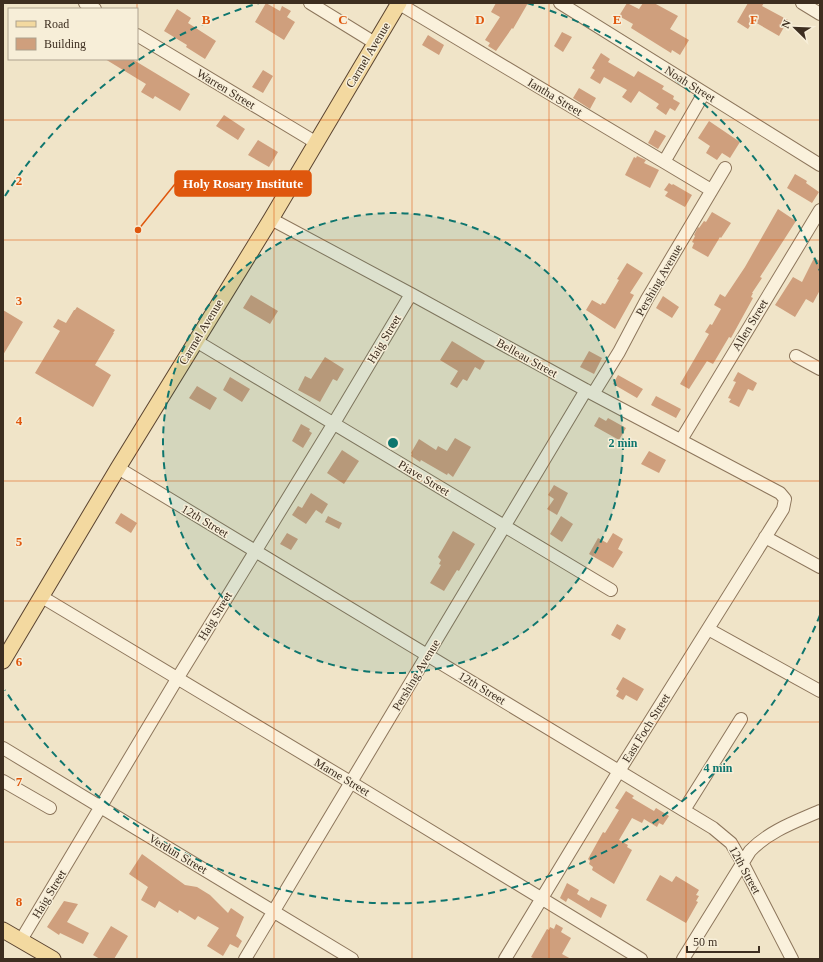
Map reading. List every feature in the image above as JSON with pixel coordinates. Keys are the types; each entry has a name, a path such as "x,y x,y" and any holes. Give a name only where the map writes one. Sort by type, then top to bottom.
{"main road":[{"name":"Carmel Avenue","path":"3,661 118,468 271,219 398,3"},
{"path":"3,930 53,959"}],"street":[{"path":"310,3 375,43"},
{"name":"Iantha Street","path":"398,3 711,190"},
{"name":"Noah Street","path":"560,3 820,165"},
{"path":"802,3 820,14"},
{"name":"Warren Street","path":"138,36 316,142"},
{"path":"664,162 704,93"},
{"name":"Pershing Avenue","path":"245,959 506,526 590,392 619,352 647,299 725,168"},
{"name":"Allen Street","path":"681,440 816,226 820,210"},
{"name":"Belleau Street","path":"271,219 784,496"},
{"name":"Haig Street","path":"21,940 177,679 334,423 411,294"},
{"name":"Piave Street","path":"196,341 611,590"},
{"path":"796,356 820,369"},
{"name":"12th Street","path":"118,468 684,810 727,838 742,862 792,959"},
{"name":"East Foch Street","path":"505,959 541,897 783,509 785,503 784,496"},
{"path":"765,537 820,567"},
{"name":"Marne Street","path":"42,597 541,897 641,959"},
{"path":"708,629 820,691"},
{"path":"684,810 741,719"},
{"name":"Verdun Street","path":"3,748 352,959"},
{"path":"3,781 50,808"},
{"path":"683,959 742,862 760,841 779,829 820,811"}],"building":[{"path":"266,3 280,11 282,6 291,11 287,17 295,22 284,40 255,22"},
{"path":"496,3 528,3 513,29 512,28 496,51 488,46 490,43 485,40 500,17 491,12"},
{"path":"627,3 639,9 643,3 654,3 678,16 670,29 689,40 680,55 672,50 671,53 631,28 633,24 619,16"},
{"path":"748,3 764,3 762,6 788,20 779,36 753,21 748,29 737,22"},
{"path":"177,9 191,18 188,23 216,41 205,59 186,47 187,45 164,31"},
{"path":"562,32 572,37 563,52 554,46"},
{"path":"428,35 444,45 439,55 422,45"},
{"path":"601,53 610,59 608,62 634,77 638,71 664,86 662,89 674,96 673,99 680,103 675,111 670,108 666,115 656,108 659,104 639,91 631,103 622,97 627,90 604,77 600,84 590,78 595,70 592,68"},
{"path":"107,60 134,60 190,94 180,111 155,96 153,99 141,92 146,84"},
{"path":"263,70 273,76 263,93 252,87"},
{"path":"579,88 596,98 590,109 573,98"},
{"path":"224,115 245,129 238,140 216,126"},
{"path":"709,121 740,142 730,158 722,153 717,160 706,153 710,146 698,138"},
{"path":"655,130 666,136 658,149 648,143"},
{"path":"258,140 278,152 269,167 248,155"},
{"path":"637,156 646,160 644,163 659,170 650,188 625,175 634,157 636,158"},
{"path":"795,174 807,181 806,183 819,192 812,203 787,188"},
{"path":"669,183 692,195 685,207 665,196 668,192 664,190"},
{"path":"778,209 796,221 760,277 762,278 752,293 751,297 753,298 731,338 729,337 713,364 707,361 689,389 680,384 709,334 705,332 710,324 712,325 721,309 714,305 720,294 725,297 745,267"},
{"path":"712,212 731,223 721,238 720,237 708,257 692,248 694,243 692,242 698,227 699,228 704,221 706,222"},
{"path":"814,258 820,261 820,290 813,303 806,299 795,317 775,305 793,277 802,282"},
{"path":"627,263 643,273 630,293 634,295 615,329 586,310 592,300 601,305 602,303 605,304 619,280 617,279"},
{"path":"251,295 278,311 270,324 243,308"},
{"path":"663,296 679,307 672,318 656,308"},
{"path":"77,307 115,330 95,365 111,375 93,407 35,373 60,331 53,327 58,319 66,323"},
{"path":"3,310 23,322 3,355"},
{"path":"452,341 485,361 480,370 475,367 467,381 463,379 457,388 450,384 458,371 440,360"},
{"path":"589,351 602,358 594,374 580,367"},
{"path":"325,357 344,369 337,381 333,379 320,402 298,390 305,376 311,379"},
{"path":"738,372 757,383 753,391 748,389 739,407 729,402 731,399 728,398 736,382 733,381"},
{"path":"618,375 643,389 637,398 613,384"},
{"path":"230,377 250,389 242,402 223,390"},
{"path":"197,386 217,398 210,410 189,398"},
{"path":"656,396 681,409 676,418 651,405"},
{"path":"599,417 606,421 608,418 626,428 619,440 594,426"},
{"path":"301,424 310,429 309,431 312,433 303,448 292,441"},
{"path":"455,438 471,447 453,477 421,460 420,462 411,456 411,453 419,439 436,450 438,446 447,451"},
{"path":"342,450 359,461 344,484 327,473"},
{"path":"649,451 666,460 659,473 641,464"},
{"path":"554,485 568,493 557,515 547,509 554,499 548,495"},
{"path":"311,493 328,504 322,514 316,510 306,524 292,515 298,506 302,508"},
{"path":"121,513 137,523 131,533 115,523"},
{"path":"328,516 342,523 339,529 325,522"},
{"path":"561,516 573,524 562,542 550,534"},
{"path":"453,531 475,544 459,571 457,570 444,591 430,583 441,565 439,564 441,560 438,557"},
{"path":"287,533 298,539 291,550 280,544"},
{"path":"613,533 623,539 618,549 623,552 613,568 589,554 598,538 607,543"},
{"path":"617,624 626,629 620,640 611,635"},
{"path":"623,677 644,689 637,701 626,695 623,700 616,696 619,691 616,689"},
{"path":"626,791 634,796 632,798 654,811 656,808 669,816 663,825 659,823 657,827 644,819 642,823 632,818 619,840 628,845 627,847 632,850 614,884 592,870 593,867 589,864 590,861 588,859 603,832 605,833 619,810 615,808"},
{"path":"142,854 185,885 197,887 210,895 228,913 231,908 244,917 236,936 242,941 238,948 230,944 223,956 207,946 219,928 198,916 195,920 179,910 178,913 159,901 155,908 141,900 148,887 129,874"},
{"path":"660,875 672,882 676,876 699,890 696,895 699,896 696,901 698,902 686,923 646,900"},
{"path":"567,883 579,890 577,894 589,901 591,897 607,905 601,918 568,898 566,902 560,898"},
{"path":"64,901 78,904 67,922 89,933 83,944 60,933 59,935 47,927"},
{"path":"556,924 563,928 561,932 571,938 562,954 571,959 535,959 531,957 547,929 549,930 550,927 554,929"},
{"path":"111,926 128,936 114,959 100,959 93,955"}],"place":[{"name":"Holy Rosary Institute","path":"138,230"}]}
